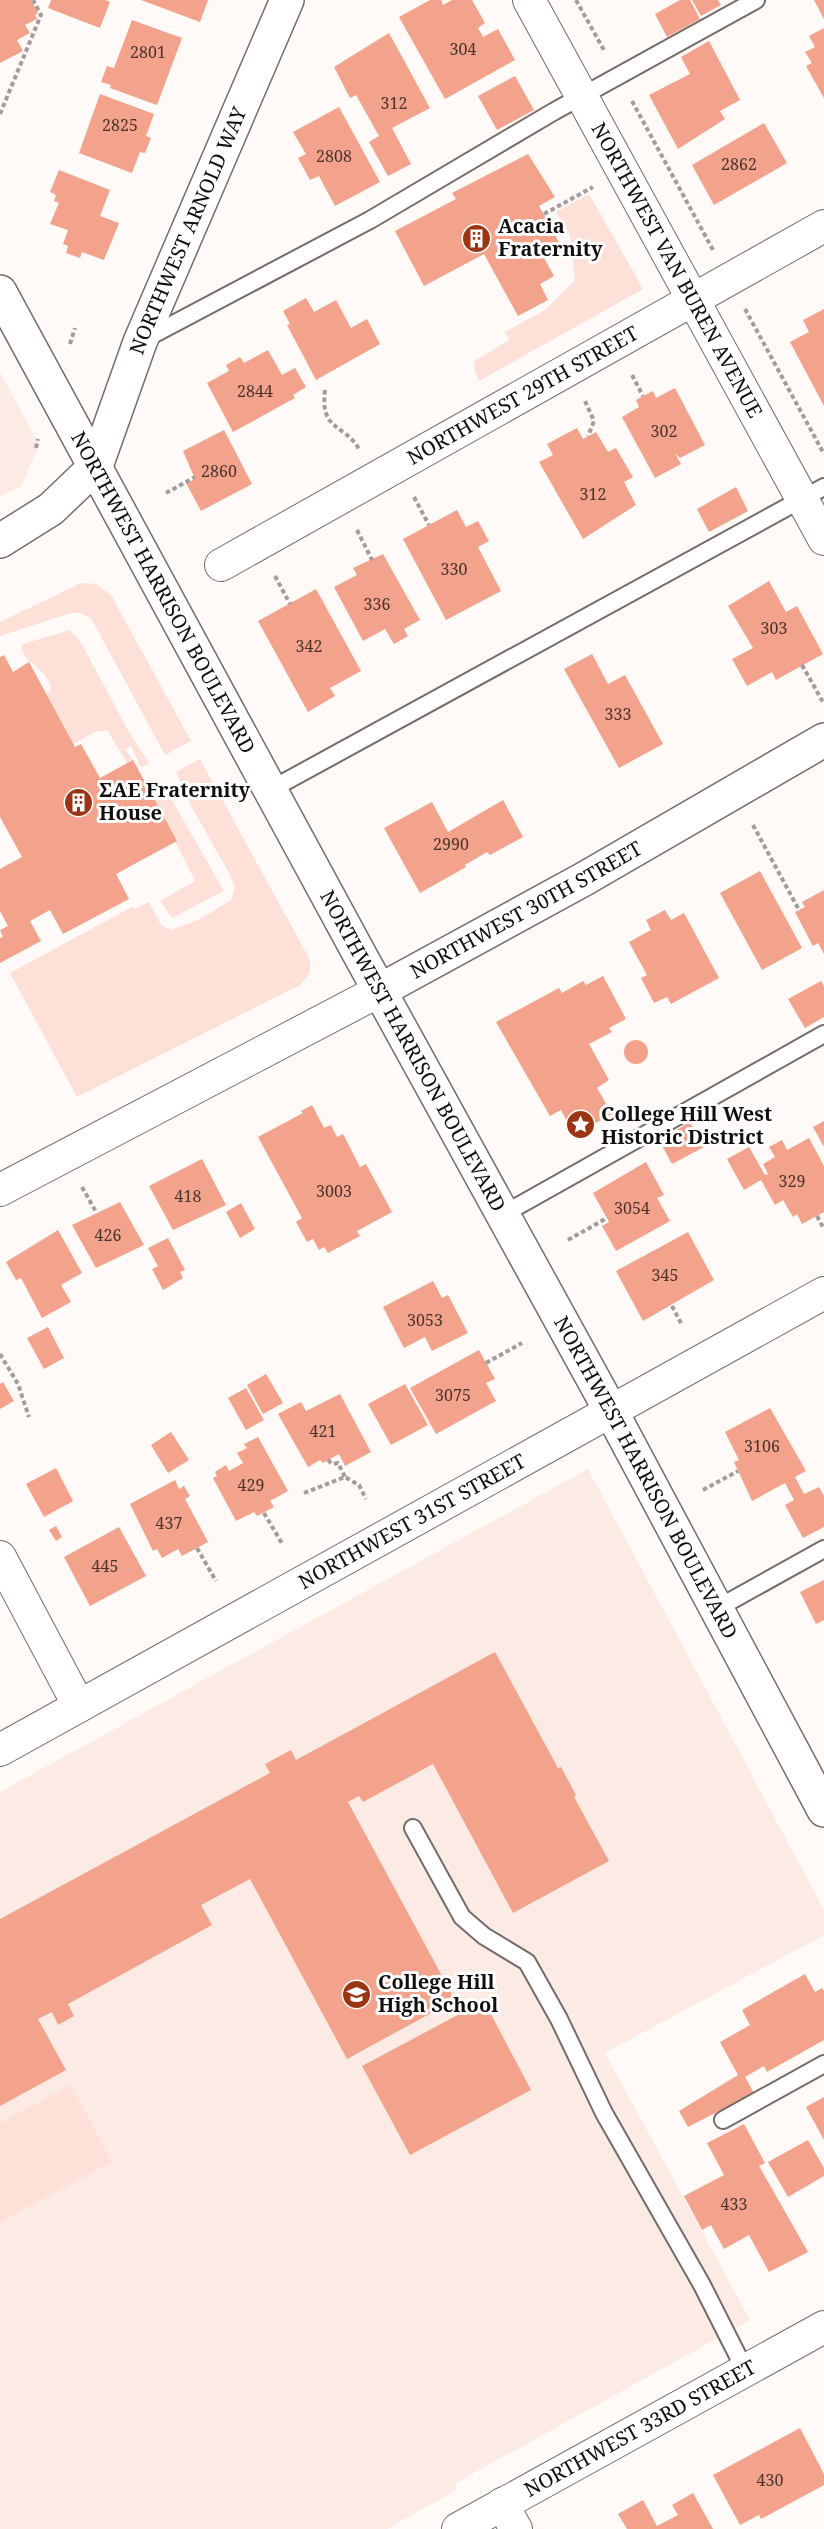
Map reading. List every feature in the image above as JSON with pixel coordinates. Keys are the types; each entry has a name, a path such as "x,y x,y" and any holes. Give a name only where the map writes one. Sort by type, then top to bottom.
{"main road":[{"name":"NORTHWEST ARNOLD WAY","path":"96,466 140,342 287,0"},
{"name":"NORTHWEST HARRISON BOULEVARD","path":"0,292 379,991 612,1413 824,1810"},
{"path":"0,541 51,509 96,466"},
{"name":"NORTHWEST 30TH STREET","path":"379,991 584,879 824,740"}],"street":[{"name":"NORTHWEST VAN BUREN AVENUE","path":"529,0 693,299 813,493 824,539"},
{"name":"NORTHWEST 29TH STREET","path":"221,564 824,226"},
{"name":"NORTHWEST 30TH STREET","path":"0,1190 379,991"},
{"name":"NORTHWEST 31ST STREET","path":"0,1750 612,1413 824,1293"},
{"path":"0,1557 79,1706"},
{"name":"NORTHWEST 33RD STREET","path":"458,2529 509,2517 745,2370 824,2327"}],"lane":[{"path":"140,342 370,220 618,76 756,0"},
{"path":"270,790 813,493"},
{"path":"502,1215 824,1034"},
{"path":"716,1609 824,1549"},
{"path":"413,1828 462,1917 484,1936 527,1962 559,2019 604,2113 702,2285 745,2370"},
{"path":"723,2120 824,2064"}],"path":[{"path":"0,114 41,15 33,0"},
{"path":"576,0 824,454"},
{"path":"544,214 594,186"},
{"path":"632,374 644,396"},
{"path":"325,390 323,405 331,425 355,442 375,478"},
{"path":"585,401 594,421 588,436"},
{"path":"166,493 195,477"},
{"path":"414,497 429,525"},
{"path":"357,530 372,560"},
{"path":"275,576 290,604"},
{"path":"802,665 824,705"},
{"path":"753,825 799,910"},
{"path":"82,1186 96,1212"},
{"path":"817,1216 824,1229"},
{"path":"568,1240 607,1218"},
{"path":"672,1306 682,1325"},
{"path":"486,1363 522,1343"},
{"path":"0,1354 18,1384 29,1417"},
{"path":"328,1460 332,1464 338,1463 345,1477 359,1485 366,1499"},
{"path":"703,1490 738,1471"},
{"path":"304,1493 345,1477"},
{"path":"264,1513 283,1545"},
{"path":"197,1548 216,1581"}],"shaded area":[{"path":"589,194 643,289 479,381 474,369 475,361 509,340 505,332 545,310 575,280 570,235 556,212"},
{"path":"0,372 39,445 21,486 0,497"},
{"path":"81,583 96,584 111,595 191,741 165,755 91,618 80,613 71,613 0,636 0,622"},
{"path":"70,630 80,641 129,732 149,763 141,768 131,746 125,749 133,760 127,763 107,730 95,732 73,744 47,695 51,688 48,681 23,654 21,648 23,644"},
{"path":"200,759 310,960 310,973 300,985 77,1097 10,973 132,907 134,909 149,902 161,925 171,930 200,919 231,900 235,887 191,806 176,772"},
{"path":"161,781 224,891 172,918 160,901 195,881 148,787"},
{"name":"College Hill High School","path":"588,1469 824,1910 824,1935 605,2053 750,2320 456,2483 455,2491 387,2529 0,2529 0,1792"},
{"path":"71,2085 112,2162 0,2222 0,2123"}],"building":[{"path":"0,0 31,0 38,13 35,15 37,19 25,25 30,33 17,40 23,51 0,63"},
{"path":"51,0 105,0 110,2 100,28 48,8"},
{"path":"141,0 208,0 200,22"},
{"path":"430,0 441,0 443,5 452,0 472,0 485,23 478,28 483,37 498,29 515,60 445,99 399,17"},
{"path":"680,0 690,0 700,19 667,37 655,14"},
{"path":"692,0 718,0 721,5 701,16"},
{"path":"814,0 824,0 824,19"},
{"path":"132,20 182,38 157,105 110,88 111,85 101,82 107,66 114,68"},
{"path":"824,28 824,98 806,66 812,63 805,52 815,47 809,36"},
{"path":"389,33 430,108 392,128 411,164 388,176 369,142 379,136 356,95 350,98 334,67"},
{"path":"709,41 740,100 720,111 725,119 678,149 649,95 690,74 681,57"},
{"path":"515,76 534,110 497,130 478,96"},
{"path":"100,94 154,114 146,136 151,138 145,153 140,152 132,173 79,153"},
{"path":"339,107 380,182 335,206 319,176 310,180 298,158 306,154 293,132"},
{"path":"764,123 787,163 714,205 692,165"},
{"name":"Acacia Fraternity","path":"528,154 555,197 539,206 560,244 542,254 554,276 540,284 548,300 518,316 484,254 424,286 395,231 456,199 452,193"},
{"path":"59,170 110,190 100,216 119,223 104,260 82,252 80,258 66,253 68,246 63,244 68,230 50,224 59,203 54,201 56,195 50,192"},
{"path":"306,298 314,312 336,300 351,328 367,319 380,344 316,380 287,325 290,324 283,311"},
{"path":"824,309 824,406 790,342 809,332 803,320"},
{"path":"268,350 282,375 295,368 306,387 293,395 295,398 233,432 207,383 229,371 226,365 240,357 244,363"},
{"path":"675,388 705,445 680,458 675,453 681,464 655,478 622,417 639,407 636,400 653,391 656,398"},
{"path":"577,428 583,439 596,432 608,452 616,448 633,477 624,482 636,505 583,539 539,462 553,455 547,444"},
{"path":"224,430 252,484 201,511 186,483 195,479 183,451"},
{"path":"736,487 748,511 709,532 697,509"},
{"path":"457,510 466,527 478,521 489,541 478,547 501,591 446,620 403,539"},
{"path":"383,554 420,620 404,629 408,636 394,644 385,629 363,641 334,587 357,575 353,568"},
{"path":"769,581 786,612 797,606 823,654 776,680 772,672 747,686 732,659 753,648 728,606"},
{"path":"316,589 361,671 330,688 335,696 308,712 258,621"},
{"path":"592,654 608,684 625,675 663,744 619,768 564,669"},
{"name":"ΣΑΕ Fraternity House","path":"4,655 13,672 29,662 75,747 81,744 100,778 133,760 177,841 116,874 129,899 63,934 50,910 30,921 41,941 0,963 0,938 3,937 0,930 8,926 0,911 0,869 22,857 0,817 0,657"},
{"path":"503,800 523,837 490,855 487,852 465,865 466,867 420,893 384,828 432,802 448,832"},
{"path":"760,871 802,948 762,970 720,893"},
{"path":"824,890 824,954 818,943 813,946 795,912 805,907 802,902"},
{"path":"665,910 671,920 684,913 719,978 671,1004 667,997 654,1003 641,978 647,975 629,942 651,930 646,920"},
{"path":"603,976 626,1019 609,1028 612,1032 589,1044 609,1080 597,1088 612,1114 574,1135 561,1110 550,1116 496,1022 559,988 562,993 583,981 586,985"},
{"path":"821,981 824,986 824,1017 805,1028 788,999"},
{"path":"636,1040 645,1043 648,1052 645,1061 636,1064 627,1061 624,1052 627,1043"},
{"path":"312,1105 324,1128 331,1125 337,1137 343,1134 360,1167 366,1164 392,1212 357,1231 360,1236 328,1253 324,1247 319,1250 313,1239 307,1242 296,1222 302,1218 258,1137 303,1113 301,1111"},
{"path":"824,1121 824,1147 813,1127"},
{"path":"690,1122 704,1147 672,1164 659,1140"},
{"path":"809,1138 824,1166 824,1212 802,1224 797,1214 793,1217 783,1200 775,1205 761,1180 744,1190 727,1159 749,1147 765,1175 768,1174 763,1164 775,1157 769,1147 782,1140 787,1150"},
{"path":"202,1159 226,1205 173,1230 149,1186"},
{"path":"646,1162 664,1195 657,1198 670,1221 616,1251 602,1226 609,1222 593,1193"},
{"path":"120,1202 144,1245 96,1268 72,1225"},
{"path":"241,1203 255,1229 240,1238 226,1212"},
{"path":"58,1230 82,1273 61,1285 71,1302 42,1318 21,1278 16,1280 6,1262"},
{"path":"688,1232 714,1280 643,1321 616,1271"},
{"path":"168,1238 185,1270 180,1272 183,1278 163,1290 152,1269 158,1266 148,1248"},
{"path":"433,1281 442,1298 448,1295 468,1333 432,1351 425,1337 404,1348 383,1307"},
{"path":"48,1327 64,1358 44,1369 27,1338"},
{"path":"479,1350 495,1379 486,1383 496,1401 436,1434 410,1388"},
{"path":"266,1374 283,1403 263,1414 247,1385"},
{"path":"3,1382 14,1401 0,1409 0,1384"},
{"path":"405,1384 428,1425 391,1445 368,1404"},
{"path":"246,1388 264,1420 246,1430 228,1398"},
{"path":"340,1394 371,1452 345,1466 339,1454 323,1463 320,1460 308,1467 278,1414 301,1402 306,1411"},
{"path":"770,1408 806,1471 795,1477 804,1494 819,1487 824,1496 824,1527 803,1538 785,1505 794,1500 785,1483 752,1501 734,1462 739,1460 725,1432"},
{"path":"171,1432 189,1460 168,1473 151,1445"},
{"path":"258,1437 288,1491 270,1501 274,1507 257,1516 254,1512 236,1521 213,1478 217,1476 215,1472 226,1465 229,1471 243,1463 237,1453 247,1448 244,1444"},
{"path":"56,1468 73,1501 44,1517 26,1484"},
{"path":"175,1480 179,1489 184,1486 190,1496 185,1499 208,1542 182,1556 178,1549 162,1558 157,1549 153,1551 130,1504"},
{"path":"56,1526 62,1537 56,1541 49,1530"},
{"path":"119,1527 146,1576 90,1606 64,1557"},
{"path":"824,1580 824,1620 816,1624 800,1592"},
{"path":"495,1652 558,1768 561,1767 576,1795 574,1797 609,1861 513,1913 433,1764 363,1802 359,1796 348,1802 455,2000 347,2059 250,1879 201,1905 212,1925 68,2004 74,2016 58,2025 52,2012 38,2019 66,2070 0,2106 0,1919 270,1773 265,1764 291,1750 296,1760"},
{"path":"805,1974 815,1992 822,1988 824,1991 824,2040 767,2072 764,2066 745,2077 754,2093 688,2127 679,2111 738,2075 720,2042 750,2025 742,2010"},
{"path":"484,2001 531,2090 410,2155 362,2066"},
{"path":"824,2097 824,2140 806,2107"},
{"path":"744,2124 765,2163 759,2166 808,2252 769,2272 749,2235 724,2249 711,2225 702,2230 684,2196 724,2175 707,2143"},
{"path":"808,2140 824,2168 824,2176 788,2197 768,2162"},
{"path":"800,2428 824,2474 824,2485 761,2519 759,2515 740,2525 713,2475"},
{"path":"693,2493 713,2529 627,2529 618,2514 643,2500 657,2526 678,2515 672,2505"}],"place":[{"name":"Acacia Fraternity","path":"477,238"},
{"name":"ΣΑΕ Fraternity House","path":"78,802"},
{"name":"College Hill West Historic District","path":"580,1125"},
{"name":"College Hill High School","path":"357,1994"}]}
